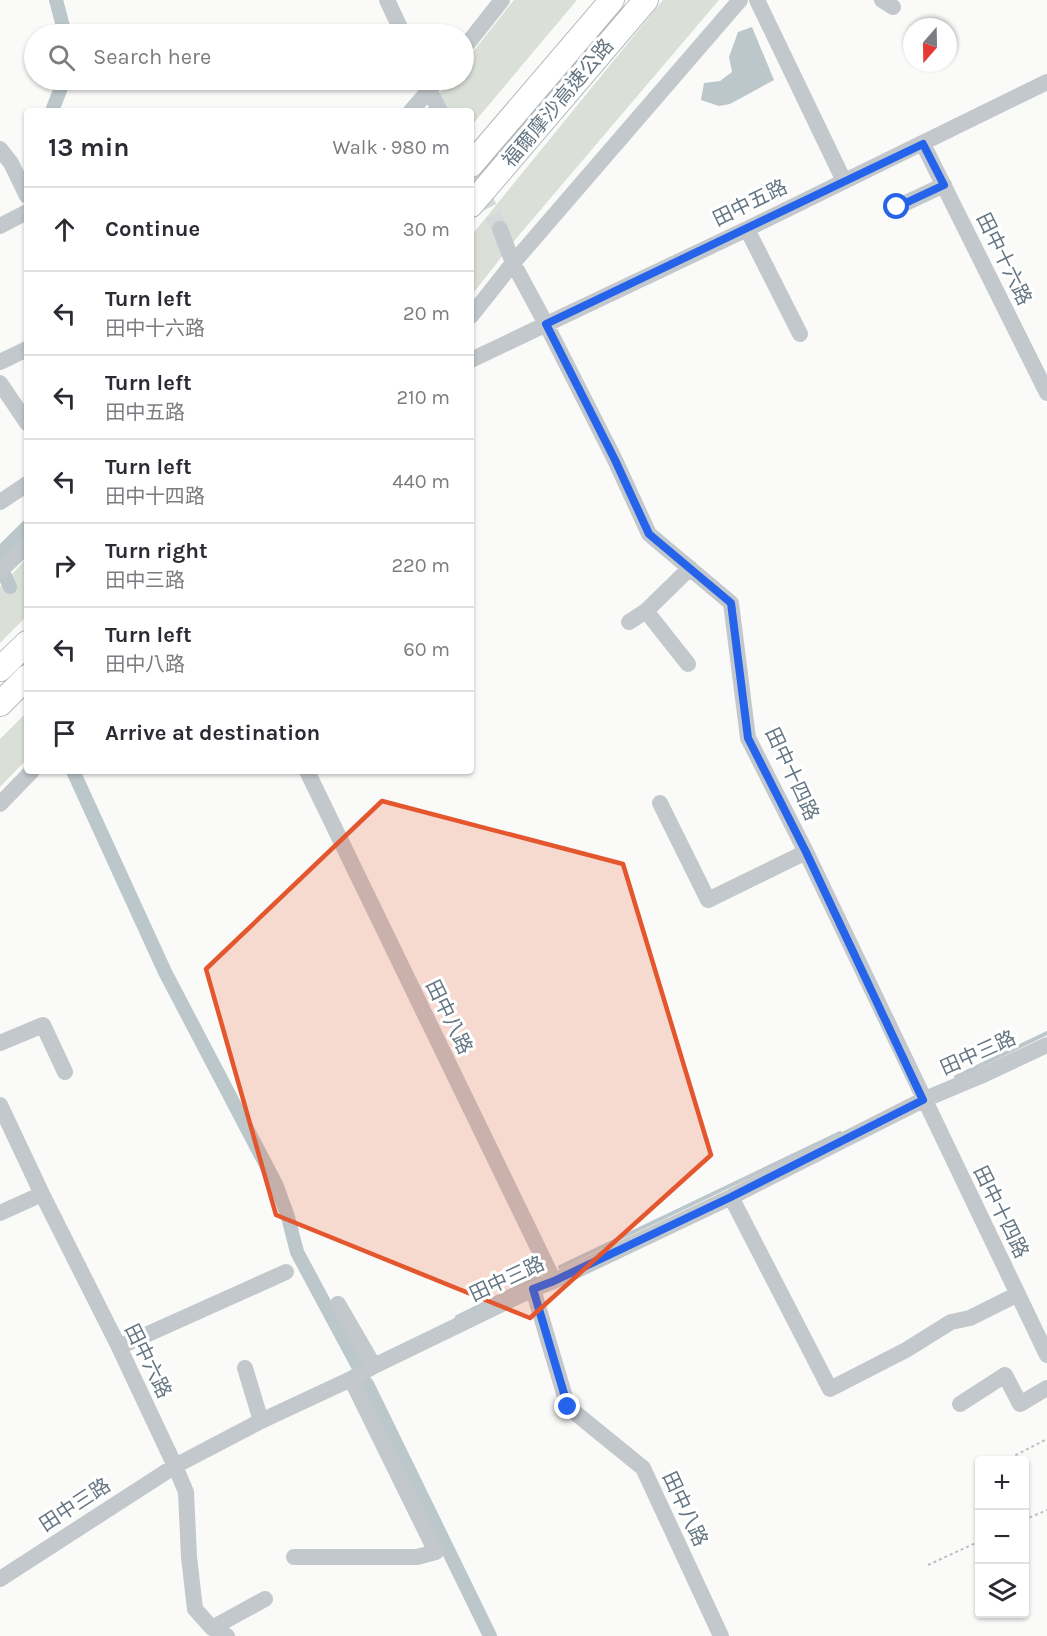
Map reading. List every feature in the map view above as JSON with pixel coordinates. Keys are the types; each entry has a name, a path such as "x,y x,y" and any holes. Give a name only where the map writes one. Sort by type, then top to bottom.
{"highway":[{"name":"福爾摩沙高速公路","path":"474,161 612,0"},
{"name":"福爾摩沙高速公路","path":"474,201 646,0"},
{"path":"0,669 24,645"},
{"path":"0,704 24,680"}],"street":[{"path":"387,0 398,24"},
{"path":"474,35 502,0"},
{"path":"474,311 740,0"},
{"path":"757,0 844,181"},
{"name":"田中五路","path":"474,359 747,229 1047,82"},
{"path":"413,108 426,90"},
{"path":"433,90 439,108"},
{"name":"田中十六路","path":"923,144 1047,393"},
{"path":"0,149 11,163 24,190"},
{"path":"897,207 944,185"},
{"path":"0,226 24,214"},
{"name":"田中十四路","path":"500,229 513,263 615,460 649,534 731,603 748,738 806,852 1047,1355"},
{"path":"747,229 800,334"},
{"path":"0,362 24,350"},
{"path":"0,383 24,419"},
{"path":"0,502 24,486"},
{"path":"5,568 24,549"},
{"path":"629,622 646,611 690,568"},
{"path":"646,611 688,664"},
{"path":"0,804 29,774"},
{"name":"田中八路","path":"308,774 554,1281"},
{"path":"660,803 708,900 806,852"},
{"path":"0,1043 43,1025 64,1072"},
{"name":"田中三路","path":"0,1579 175,1466 261,1421 533,1289 731,1197 923,1100 1047,1045"},
{"name":"田中六路","path":"0,1105 175,1466 186,1492 189,1557 195,1609 212,1628 227,1636"},
{"path":"0,1213 42,1194"},
{"path":"731,1197 830,1389 906,1350 951,1322 970,1318 1018,1294"},
{"path":"119,1347 286,1272"},
{"name":"田中八路","path":"533,1289 568,1407 643,1468 722,1636"},
{"path":"338,1304 374,1366"},
{"path":"245,1368 261,1421"},
{"path":"960,1404 1005,1376 1020,1404 1047,1388"},
{"path":"294,1557 417,1557 436,1552 351,1379"},
{"path":"212,1628 265,1599"}],"path":[{"path":"1014,1456 1047,1439"},
{"path":"1029,1518 1047,1510"},
{"path":"928,1565 975,1543"}],"highlighted area":[{"path":"382,801 623,864 711,1155 530,1318 276,1215 206,969"}],"shaded area":[{"path":"514,0 577,0 474,122 474,108 427,108 442,90 474,90 474,50"},
{"path":"663,0 719,0 514,241 474,292 474,232"},
{"path":"752,27 774,80 730,104 719,106 701,100 704,83 720,81 732,72 729,57 738,32"},
{"path":"24,561 24,619 0,643 0,587"},
{"path":"24,715 24,762 0,787 0,739"}],"waterway":[{"path":"56,0 62,24"},
{"path":"53,108 60,90"},
{"path":"0,554 24,530"},
{"path":"0,565 10,587"},
{"path":"74,774 165,972 276,1184 297,1252 358,1366"},
{"path":"956,1077 1047,1033"},
{"path":"560,1267 840,1133"},
{"path":"457,1317 540,1276"},
{"path":"367,1384 490,1636"}],"tunnel":[{"path":"474,178 500,229"}],"route":[{"path":"568,1407 533,1289 731,1197 923,1100 806,852 748,738 731,603 649,534 615,460 546,324 923,144 944,185 897,207"}]}
